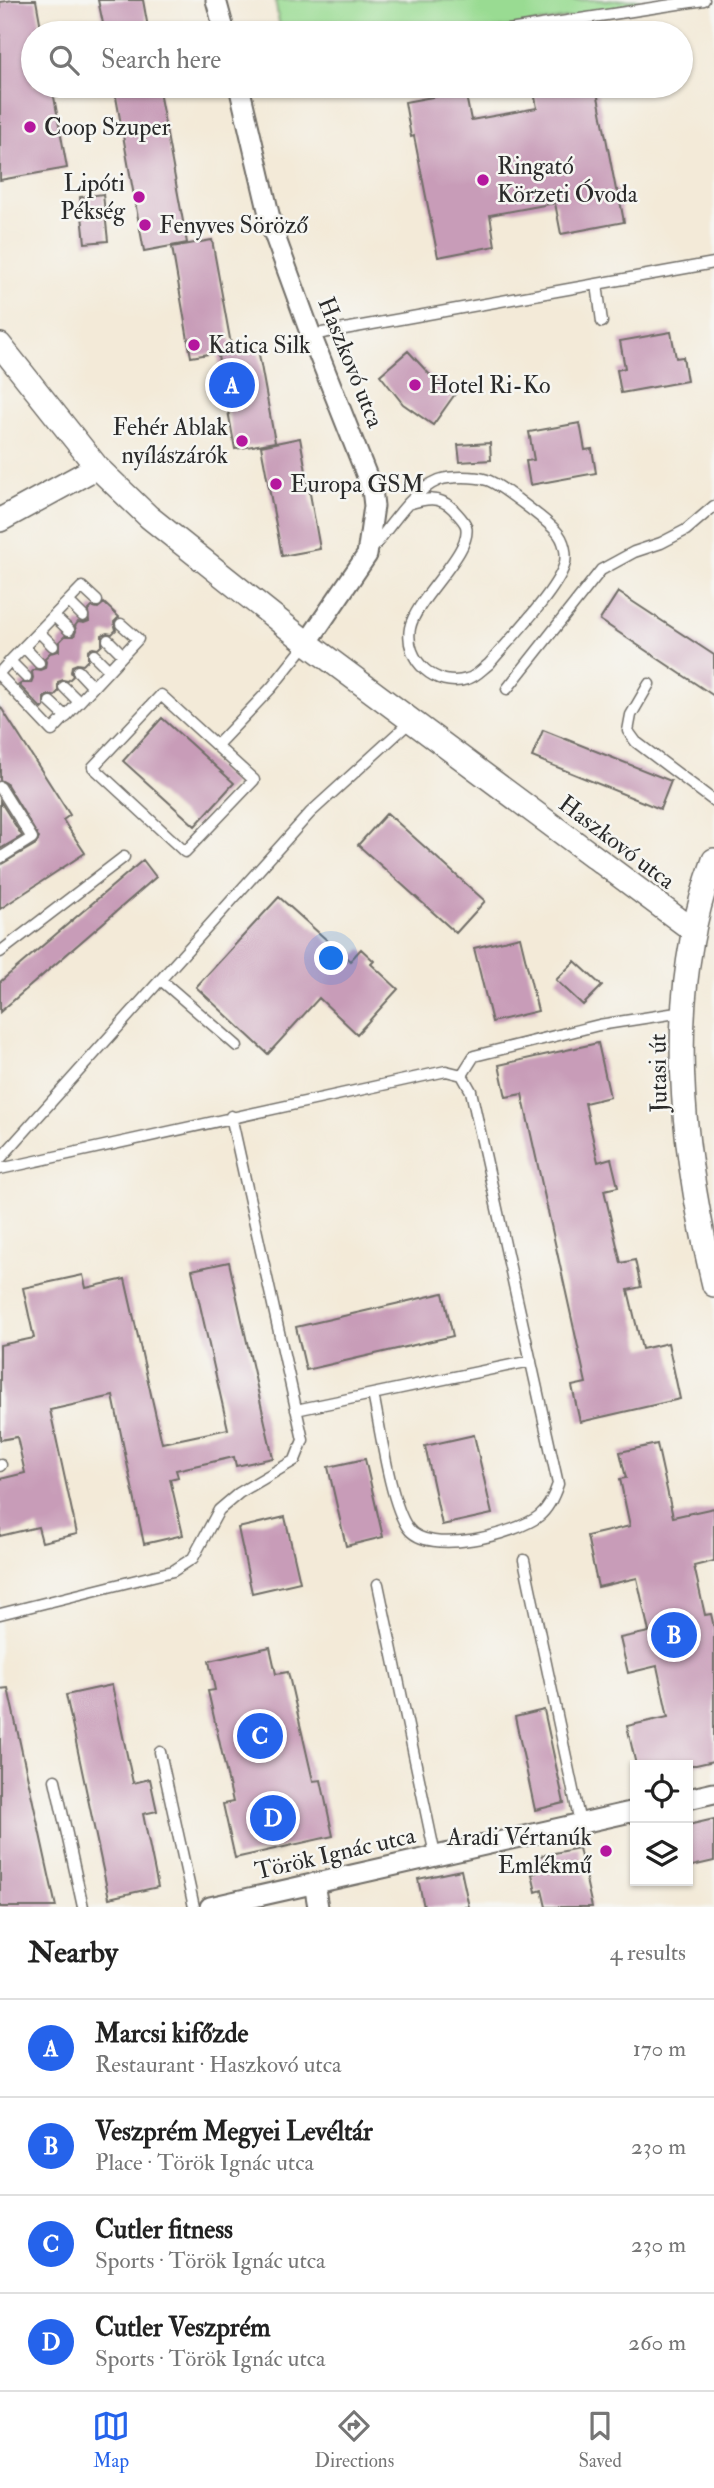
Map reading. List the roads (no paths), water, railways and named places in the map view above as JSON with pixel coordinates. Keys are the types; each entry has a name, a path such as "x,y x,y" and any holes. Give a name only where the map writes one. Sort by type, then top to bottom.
{"street":[{"path":"216,0 222,21"},
{"name":"Haszkovó utca","path":"242,98 273,231 372,489 374,506 367,555 307,643"},
{"name":"Haszkovó utca","path":"0,345 97,467 149,517 307,643 694,931"},
{"path":"0,520 97,467"},
{"name":"Jutasi út","path":"714,860 694,931 684,1012 682,1067 687,1147 699,1224 714,1285"},
{"path":"693,1798 714,1793"},
{"name":"Török Ignác utca","path":"210,1907 630,1812"},
{"path":"314,1883 318,1907"}],"lane":[{"path":"567,21 704,0"},
{"path":"311,335 714,263"},
{"path":"597,284 602,322"},
{"path":"367,555 408,504 425,488 440,480 488,480 557,532 566,552 565,565 553,586 489,663 467,680 447,681 432,676 414,657 410,629 418,608 465,542 466,527 446,502 429,498 408,504"},
{"path":"507,690 601,570 634,552 661,543 686,530 714,506"},
{"path":"97,601 82,587 0,674 52,730 138,639 121,624"},
{"path":"68,601 83,616"},
{"path":"54,616 69,630"},
{"path":"39,632 53,646"},
{"path":"108,640 123,655"},
{"path":"217,745 272,687 307,643"},
{"path":"24,647 39,663"},
{"path":"94,655 108,670"},
{"path":"10,661 26,677"},
{"path":"78,671 93,687"},
{"path":"649,684 631,715 628,731 636,742 714,801"},
{"path":"64,687 79,702"},
{"path":"161,695 217,745 254,780 185,852 93,767 161,695"},
{"path":"50,702 66,717"},
{"path":"0,1159 310,813 411,721"},
{"path":"0,787 32,838 0,858"},
{"path":"0,951 124,857"},
{"path":"161,980 237,1046"},
{"path":"463,1075 474,1056 598,1025 684,1012"},
{"path":"0,1169 231,1116 446,1071 463,1075"},
{"path":"373,1394 398,1513 410,1531 426,1540 457,1542 514,1529 540,1515 553,1498 558,1484 471,1091 463,1075"},
{"path":"0,1614 173,1572 194,1558 219,1510 239,1493 295,1460 303,1440 231,1116"},
{"path":"296,1410 531,1361"},
{"path":"524,1560 580,1823"},
{"path":"378,1584 435,1855"},
{"path":"160,1752 194,1907"},
{"path":"55,1780 83,1907"}],"place":[{"name":"Coop Szuper","path":"30,127"},
{"name":"Ringató Körzeti Óvoda","path":"483,180"},
{"name":"Lipóti Pékség","path":"139,197"},
{"name":"Fenyves Söröző","path":"145,225"},
{"name":"Katica Silk","path":"194,345"},
{"name":"Marcsi kifőzde","path":"232,385"},
{"name":"Hotel Ri-Ko","path":"415,385"},
{"name":"Fehér Ablak nyílászárók","path":"242,441"},
{"name":"Europa GSM","path":"276,484"},
{"name":"Veszprém Megyei Levéltár","path":"674,1635"},
{"name":"Cutler fitness","path":"260,1736"},
{"name":"Cutler Veszprém","path":"273,1818"},
{"name":"Aradi Vértanúk Emlékmű","path":"606,1851"}]}
